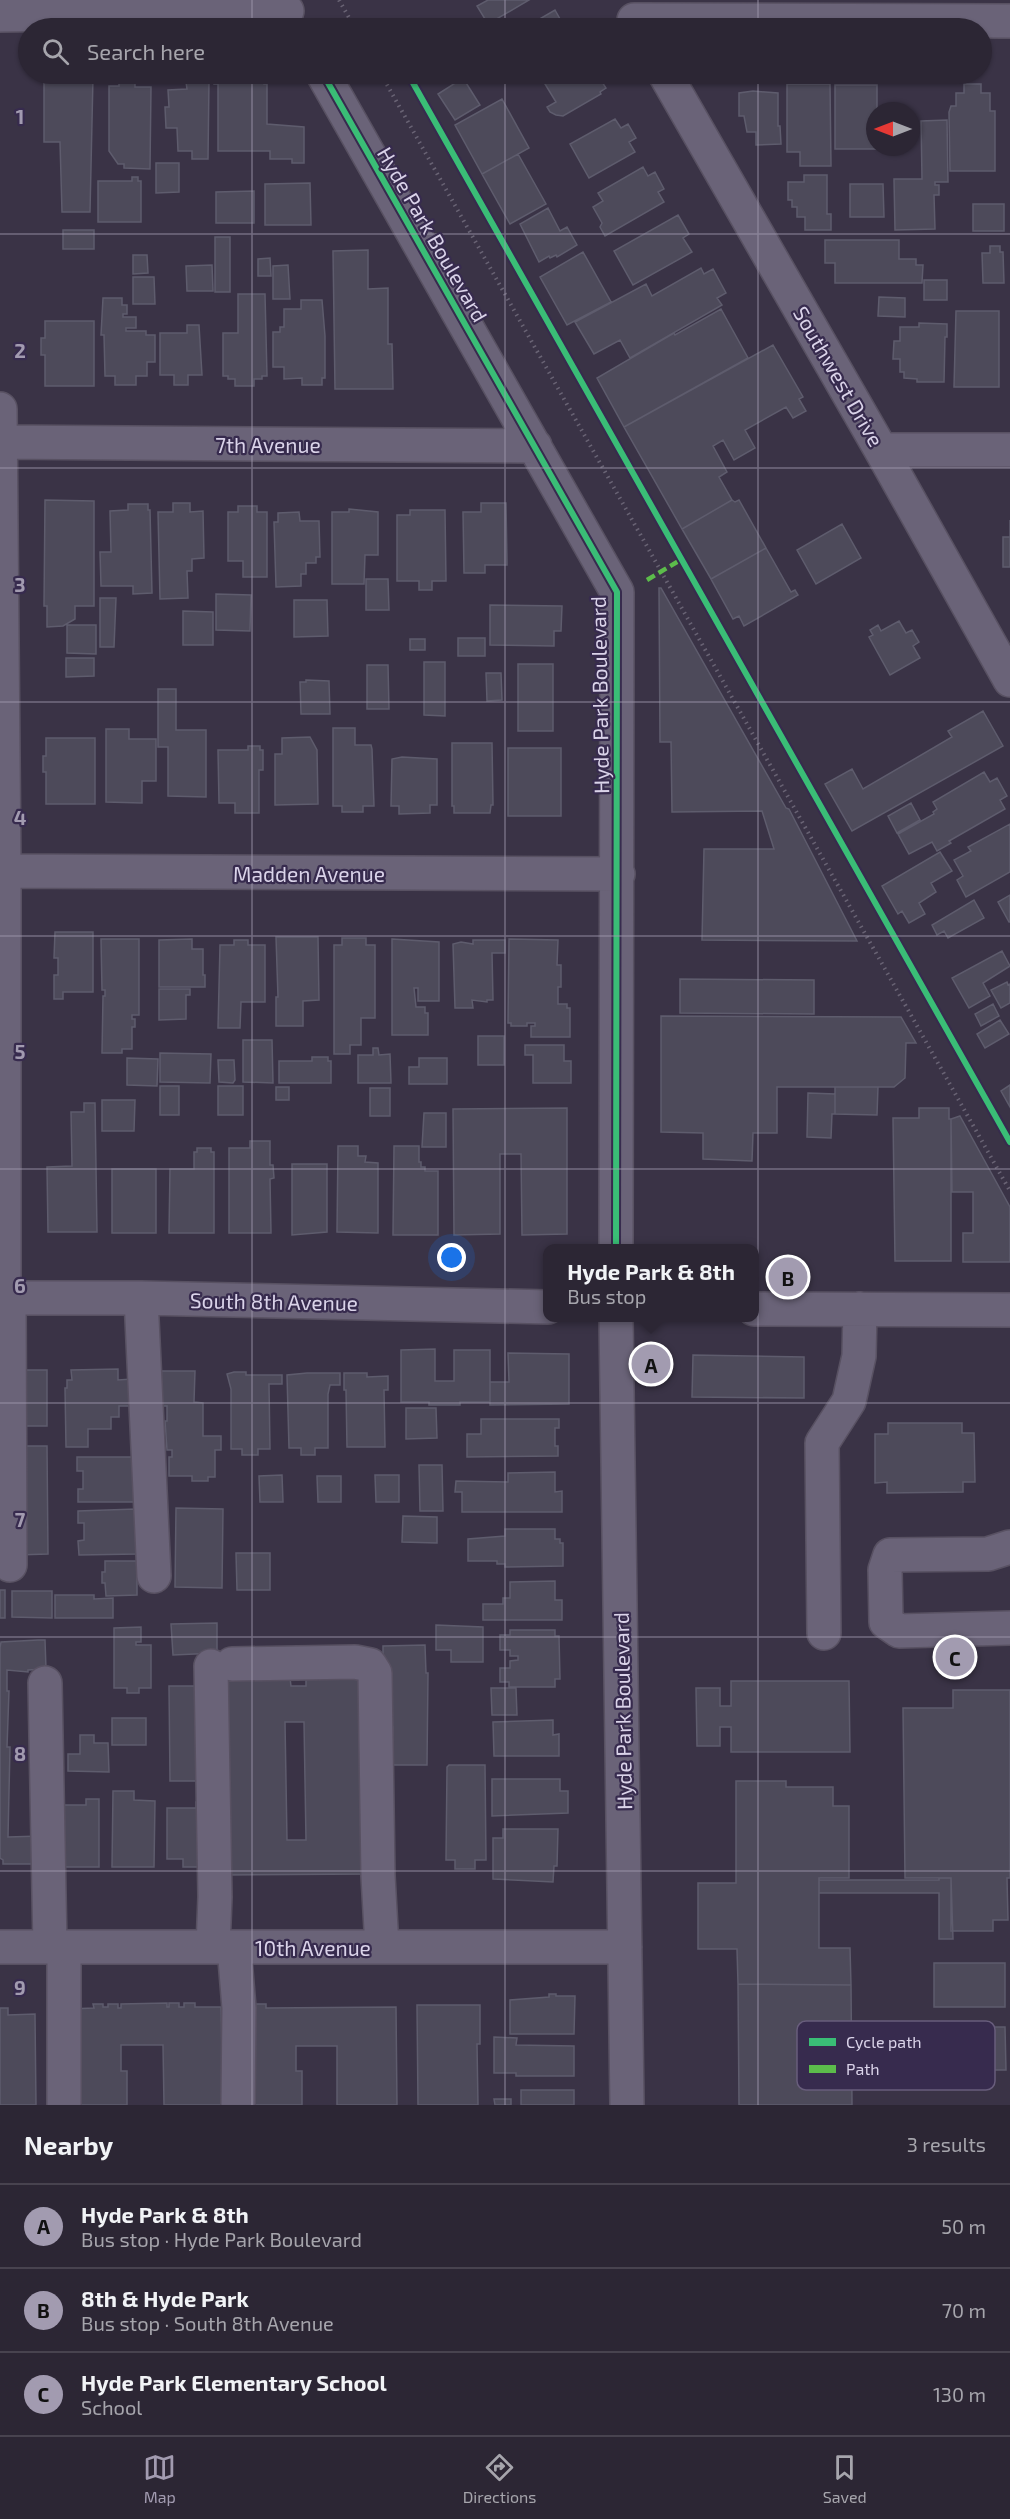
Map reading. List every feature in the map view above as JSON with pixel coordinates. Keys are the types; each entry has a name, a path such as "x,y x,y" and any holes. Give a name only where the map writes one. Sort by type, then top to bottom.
{"street":[{"path":"0,15 288,13"},
{"path":"632,16 783,18"},
{"path":"992,21 1010,21"},
{"name":"Hyde Park Boulevard","path":"329,84 617,592 616,1244"},
{"name":"Southwest Drive","path":"671,84 1010,680"},
{"path":"0,409 4,1298 10,1564"},
{"name":"7th Avenue","path":"0,442 535,446"},
{"path":"881,450 1010,450"},
{"name":"Madden Avenue","path":"2,872 618,874"},
{"name":"South 8th Avenue","path":"4,1298 141,1298 543,1307"},
{"path":"141,1298 153,1576"},
{"path":"759,1309 1010,1310"},
{"path":"824,1633 822,1443 849,1401 859,1356 860,1309"},
{"name":"Hyde Park Boulevard","path":"616,1322 627,2105"},
{"path":"1010,1547 988,1554 890,1555 885,1570 885,1622 899,1631 1010,1628"},
{"path":"238,2105 239,2008 215,1897 221,1665 355,1662 370,1665 375,1673 378,1876 382,1947"},
{"path":"45,1683 64,2105"},
{"name":"10th Avenue","path":"0,1947 626,1947"}],"path":[{"path":"339,0 349,18"},
{"path":"387,84 1010,1191"}],"building":[{"path":"488,0 529,0 498,18 484,18 477,6"},
{"path":"555,10 560,18 541,18"},
{"path":"44,84 93,84 90,212 62,212 60,142 44,142"},
{"path":"119,84 135,84 135,87 151,87 150,169 124,168 124,164 118,164 109,151 109,86 119,86"},
{"path":"186,84 209,84 208,159 192,159 192,151 178,151 177,128 166,128 165,107 169,107 168,90 187,89"},
{"path":"218,84 267,84 267,124 304,127 304,163 292,163 292,159 270,159 270,151 218,151"},
{"path":"454,84 467,84 480,105 455,120 438,94"},
{"path":"545,84 603,84 606,88 600,92 601,94 563,116 550,112 547,107 556,102"},
{"path":"787,84 830,84 831,166 800,166 800,152 787,152"},
{"path":"964,84 981,84 981,93 990,93 990,111 995,111 995,171 950,171 949,112 951,106 956,106 956,93 964,93"},
{"path":"835,85 877,85 877,102 866,102 866,149 835,149"},
{"path":"753,91 778,93 778,126 780,126 781,144 756,145 756,132 747,132 744,116 739,116 739,93"},
{"path":"502,99 529,148 482,174 455,125"},
{"path":"615,119 621,128 628,124 636,138 629,142 635,152 589,178 570,144"},
{"path":"947,120 948,182 935,182 935,185 939,185 939,195 934,195 935,229 895,230 894,179 922,179 921,121"},
{"path":"518,154 546,204 510,224 482,174"},
{"path":"156,163 179,163 179,192 156,193"},
{"path":"643,167 648,176 655,172 664,189 658,192 664,202 605,236 600,227 602,223 593,207 603,201 598,193"},
{"path":"804,175 827,175 827,214 831,214 831,230 805,230 805,217 797,217 797,207 792,207 792,200 788,200 788,182 804,182"},
{"path":"132,177 138,177 138,181 141,181 141,222 98,222 98,181 132,181"},
{"path":"310,183 311,225 265,225 265,184"},
{"path":"850,184 883,184 884,217 850,217"},
{"path":"254,191 254,223 216,223 216,192"},
{"path":"973,204 1004,204 1004,231 973,231"},
{"path":"548,208 560,231 567,227 577,245 557,257 556,255 550,258 549,256 539,262 520,224"},
{"path":"678,215 689,234 683,238 692,252 633,285 614,251"},
{"path":"63,230 94,230 94,249 63,249"},
{"path":"215,237 230,237 230,292 215,292"},
{"path":"825,240 899,240 899,259 916,259 916,265 923,265 922,283 835,283 835,263 825,263"},
{"path":"990,246 1000,246 1000,252 1003,252 1004,283 983,283 982,253 990,253"},
{"path":"368,250 368,289 388,288 388,344 392,344 393,389 335,389 333,251"},
{"path":"583,252 611,302 567,325 540,277"},
{"path":"133,255 147,255 148,273 133,274"},
{"path":"270,258 271,276 258,276 258,259"},
{"path":"212,265 213,291 187,291 186,266"},
{"path":"288,265 290,299 273,299 273,266"},
{"path":"701,268 704,274 713,269 726,293 717,298 722,305 630,358 620,340 594,354 575,322 646,284 652,296"},
{"path":"133,277 154,277 155,304 133,304"},
{"path":"924,280 947,280 947,300 924,300"},
{"path":"238,294 265,294 267,376 254,379 254,386 235,386 235,379 223,376 223,333 238,333"},
{"path":"879,297 905,298 905,317 878,316"},
{"path":"103,298 122,298 122,305 127,305 127,314 123,314 123,317 136,317 136,328 126,328 126,331 146,331 146,335 155,335 155,362 147,362 147,376 136,376 136,385 115,385 115,376 105,376 104,335 101,335"},
{"path":"301,300 322,300 325,378 322,378 322,385 302,385 302,378 284,379 284,367 273,367 273,332 280,332 280,327 284,327 284,309 301,309"},
{"path":"721,309 748,358 624,427 597,378 674,333 675,335"},
{"path":"956,311 999,311 999,387 954,387"},
{"path":"45,321 94,321 94,386 45,386 45,355 41,355 41,338 45,338"},
{"path":"919,323 947,324 944,382 917,382 917,379 904,378 904,372 900,372 900,359 893,359 894,341 900,341 900,327 919,327"},
{"path":"187,325 199,325 202,375 188,375 188,385 174,385 174,375 160,375 160,333 187,333"},
{"path":"773,345 803,397 799,399 806,411 793,418 786,407 745,430 755,448 734,460 723,440 713,446 727,472 719,477 732,500 682,529 624,427"},
{"path":"45,500 94,501 94,606 75,606 75,619 63,626 47,627 47,606 44,606"},
{"path":"732,500 735,502 739,500 766,548 711,579 682,529"},
{"path":"173,503 190,503 190,512 203,511 204,558 192,559 192,571 187,571 188,598 160,599 158,512 173,512"},
{"path":"481,503 506,503 507,565 485,565 485,573 464,573 463,512 481,512"},
{"path":"128,504 148,504 148,510 150,510 152,593 133,594 133,586 101,586 100,552 111,552 110,511 128,510"},
{"path":"238,506 257,506 257,512 267,512 267,577 243,577 243,561 228,561 228,512 238,512"},
{"path":"349,509 378,512 378,555 365,555 364,584 332,584 332,512 349,512"},
{"path":"410,510 445,510 446,581 432,581 432,590 419,590 419,581 397,581 397,515 410,515"},
{"path":"299,512 300,521 319,521 320,557 316,557 316,563 306,563 306,574 301,574 301,586 276,587 274,522 278,522 278,513"},
{"path":"842,524 861,558 816,584 797,550"},
{"path":"1003,537 1010,537 1010,567 1003,567"},
{"path":"766,548 791,592 795,590 798,595 744,626 739,616 733,619 711,579"},
{"path":"366,579 388,579 389,610 366,610"},
{"path":"659,588 786,808 789,809 857,941 702,940 704,849 774,849 762,811 672,812 671,742 660,742"},
{"path":"216,594 251,595 250,631 216,630"},
{"path":"100,598 116,598 114,647 100,647"},
{"path":"294,600 327,600 328,636 294,637"},
{"path":"490,605 562,606 561,631 554,631 554,646 490,645"},
{"path":"183,611 213,612 213,645 183,645"},
{"path":"899,621 906,633 912,630 919,642 913,646 920,658 890,675 869,637 873,635 870,630 878,625 881,631"},
{"path":"67,625 96,625 96,654 67,653"},
{"path":"458,638 485,638 485,656 458,656"},
{"path":"410,639 425,639 425,650 410,650"},
{"path":"66,658 94,658 94,676 66,677"},
{"path":"424,662 445,662 445,716 424,715"},
{"path":"518,664 553,664 553,731 518,731"},
{"path":"367,665 388,665 389,709 367,709"},
{"path":"486,673 501,673 502,700 487,701"},
{"path":"306,680 329,681 330,714 301,714 300,682 306,682"},
{"path":"158,689 176,689 176,730 206,730 206,797 168,796 168,747 158,747"},
{"path":"983,711 1003,746 852,831 825,784 852,769 863,789 952,737 948,731"},
{"path":"333,728 355,728 355,745 371,745 374,806 363,806 363,812 342,812 342,806 333,806"},
{"path":"106,729 129,729 129,739 156,739 156,781 142,781 142,803 106,802"},
{"path":"310,737 317,750 318,804 275,805 275,754 282,754 282,738"},
{"path":"46,738 95,738 95,804 46,804 46,772 43,772 43,756 46,756"},
{"path":"452,743 492,743 493,805 491,805 490,813 454,813"},
{"path":"248,746 260,746 260,750 263,750 263,770 259,770 259,813 235,813 235,803 219,803 218,750 248,750"},
{"path":"508,748 561,748 561,816 508,816"},
{"path":"402,757 437,759 437,805 430,805 430,813 399,814 399,806 391,806 392,759"},
{"path":"984,772 990,782 997,778 1007,796 1000,800 1005,809 949,841 951,843 937,851 932,842 909,854 898,834 934,814 933,812 937,809 933,802"},
{"path":"911,803 920,820 897,833 888,816"},
{"path":"1010,824 1010,872 966,897 957,880 963,876 954,860 971,851 968,847"},
{"path":"940,852 952,871 931,883 936,892 919,903 925,914 909,923 902,911 898,914 882,886"},
{"path":"1010,895 1010,922 1009,922 998,902"},
{"path":"974,900 984,918 948,938 944,931 937,935 932,925"},
{"path":"55,932 93,932 93,992 63,992 63,999 54,999 54,975 58,975 58,958 54,958"},
{"path":"276,937 318,937 319,1000 303,1001 303,1026 276,1026 276,997 278,997"},
{"path":"342,938 366,938 366,945 375,945 375,1018 361,1018 361,1045 350,1045 350,1054 334,1054 334,945 342,945"},
{"path":"101,939 139,939 139,1015 132,1015 132,1019 135,1019 135,1027 132,1027 132,1049 122,1049 122,1053 102,1053 105,990 102,990"},
{"path":"192,939 192,949 203,949 205,987 159,987 159,940"},
{"path":"392,939 439,942 439,1001 418,1001 418,988 414,988 416,1007 425,1007 425,1013 428,1013 428,1035 392,1035"},
{"path":"509,939 558,940 557,965 561,965 561,987 558,987 558,1004 567,1004 567,1008 570,1008 570,1037 531,1037 531,1026 535,1026 535,1023 527,1023 527,1026 511,1026 511,1023 508,1023"},
{"path":"234,940 248,940 248,945 265,945 265,1002 241,1002 240,1028 218,1028 220,945 234,945"},
{"path":"473,940 505,940 505,953 492,953 493,1000 487,1000 487,1002 472,1000 473,1008 455,1008 453,944 461,942 473,944"},
{"path":"1002,951 1010,966 983,983 990,996 969,1008 952,978"},
{"path":"680,979 814,980 814,1014 680,1013"},
{"path":"1007,982 1008,985 1010,984 1010,1003 1001,1008 991,990"},
{"path":"159,989 190,989 190,995 186,995 186,1019 159,1020"},
{"path":"993,1004 999,1016 981,1026 975,1014"},
{"path":"661,1016 901,1017 916,1043 906,1043 905,1078 894,1087 777,1087 777,1133 753,1133 752,1161 703,1159 703,1133 661,1132"},
{"path":"1000,1020 1009,1034 985,1048 977,1034"},
{"path":"478,1036 504,1036 504,1065 478,1065"},
{"path":"243,1040 272,1040 273,1083 243,1082"},
{"path":"525,1045 564,1045 564,1061 571,1061 571,1083 533,1083 533,1055 525,1055"},
{"path":"373,1048 378,1048 379,1055 390,1054 391,1083 358,1083 358,1055 373,1055"},
{"path":"160,1053 211,1054 210,1083 160,1082"},
{"path":"312,1057 328,1057 328,1061 331,1061 331,1083 279,1083 279,1061 312,1061"},
{"path":"127,1058 158,1059 157,1086 127,1085"},
{"path":"419,1058 447,1058 447,1084 409,1084 409,1067 419,1067"},
{"path":"218,1060 234,1060 235,1080 233,1083 219,1082"},
{"path":"1010,1085 1010,1107 1001,1091"},
{"path":"160,1086 179,1086 179,1115 160,1115"},
{"path":"218,1086 243,1086 243,1115 218,1115"},
{"path":"276,1087 289,1087 289,1100 276,1100"},
{"path":"835,1087 878,1087 877,1115 835,1114"},
{"path":"370,1088 390,1088 390,1116 370,1116"},
{"path":"808,1093 835,1094 835,1114 832,1114 831,1138 807,1137"},
{"path":"102,1100 135,1100 134,1131 102,1131"},
{"path":"84,1103 95,1103 97,1232 48,1232 47,1167 72,1166 71,1112 84,1112"},
{"path":"567,1108 567,1234 522,1235 521,1154 500,1154 500,1234 454,1235 453,1109"},
{"path":"919,1108 949,1108 949,1119 951,1119 951,1261 895,1261 893,1118 919,1118"},
{"path":"424,1113 446,1113 446,1147 422,1147"},
{"path":"960,1116 1010,1207 1010,1262 963,1262 963,1233 973,1233 973,1192 952,1192 951,1119"},
{"path":"250,1141 270,1141 270,1165 273,1165 274,1178 270,1179 271,1233 229,1233 229,1148 250,1148"},
{"path":"338,1146 358,1146 358,1156 366,1156 365,1162 378,1163 378,1233 337,1232"},
{"path":"394,1146 419,1146 421,1167 425,1167 425,1171 438,1171 438,1235 393,1235"},
{"path":"197,1148 211,1148 211,1152 214,1152 214,1233 169,1233 170,1169 194,1169 194,1152 197,1152"},
{"path":"292,1164 327,1164 327,1232 292,1235"},
{"path":"112,1169 156,1169 156,1233 112,1233"},
{"path":"435,1349 435,1381 454,1381 454,1350 490,1350 490,1402 429,1405 429,1402 401,1402 401,1350"},
{"path":"508,1353 569,1354 569,1404 490,1405 490,1382 509,1382"},
{"path":"693,1355 804,1357 804,1398 692,1397"},
{"path":"118,1369 118,1380 132,1379 132,1406 119,1406 119,1417 111,1417 111,1429 88,1429 88,1447 66,1447 65,1388 67,1388 67,1380 72,1380 71,1370"},
{"path":"15,1370 47,1370 47,1426 15,1426"},
{"path":"151,1371 195,1371 194,1402 203,1403 203,1436 221,1436 221,1450 215,1450 215,1477 208,1477 208,1481 192,1481 192,1476 169,1476 169,1457 172,1457 172,1450 167,1450 165,1421 167,1421 167,1406 151,1406"},
{"path":"246,1372 246,1375 282,1375 282,1384 269,1384 270,1449 258,1449 258,1455 242,1455 242,1449 231,1449 231,1389 227,1374"},
{"path":"340,1373 340,1385 330,1385 328,1394 328,1448 315,1448 315,1455 301,1455 301,1448 289,1448 287,1375"},
{"path":"344,1373 367,1373 367,1377 388,1376 388,1390 384,1390 385,1447 347,1447"},
{"path":"406,1408 436,1408 437,1438 406,1439"},
{"path":"481,1419 559,1419 559,1428 555,1428 555,1446 558,1446 558,1456 467,1457 467,1434 481,1434"},
{"path":"888,1423 962,1423 962,1433 974,1433 975,1482 963,1482 963,1492 887,1493 887,1482 875,1483 875,1434 888,1434"},
{"path":"15,1446 47,1446 48,1554 16,1555"},
{"path":"77,1457 136,1457 136,1502 78,1502 78,1489 83,1489 83,1471 77,1471"},
{"path":"419,1465 442,1465 443,1511 420,1511"},
{"path":"555,1472 555,1492 562,1491 562,1512 462,1512 462,1492 455,1492 456,1481 508,1482 508,1473"},
{"path":"282,1475 283,1502 260,1502 259,1476"},
{"path":"375,1475 399,1475 399,1502 376,1502"},
{"path":"317,1476 341,1476 341,1502 318,1502"},
{"path":"176,1508 223,1509 222,1588 175,1587"},
{"path":"136,1509 137,1554 79,1555 78,1541 84,1540 84,1523 78,1523 78,1511"},
{"path":"403,1516 437,1517 437,1543 402,1542"},
{"path":"505,1529 555,1529 555,1539 560,1539 560,1543 563,1543 563,1566 505,1567 505,1564 497,1564 497,1561 468,1561 468,1539 505,1536"},
{"path":"236,1553 270,1553 270,1590 237,1590"},
{"path":"105,1561 137,1561 137,1595 106,1596 105,1583 102,1583"},
{"path":"555,1581 555,1600 562,1600 562,1620 483,1620 483,1604 503,1604 503,1598 510,1598 510,1582"},
{"path":"0,1590 5,1590 5,1618 0,1618"},
{"path":"12,1591 52,1591 52,1618 12,1617"},
{"path":"55,1595 94,1595 94,1599 113,1598 113,1618 55,1618"},
{"path":"217,1623 217,1653 173,1655 171,1624"},
{"path":"436,1625 483,1627 483,1662 451,1662 451,1650 436,1650"},
{"path":"141,1627 141,1642 136,1642 136,1645 151,1645 151,1688 139,1688 139,1693 127,1693 127,1688 114,1688 114,1628"},
{"path":"510,1630 555,1630 555,1636 559,1636 560,1679 555,1679 555,1687 509,1687 509,1682 500,1682 500,1668 510,1668 510,1661 518,1660 518,1656 510,1656 510,1650 500,1650 500,1635 510,1635"},
{"path":"45,1640 46,1669 28,1670 28,1672 7,1670 7,1691 9,1691 7,1747 10,1747 8,1837 40,1836 40,1864 3,1864 0,1858 1,1642"},
{"path":"425,1645 426,1673 428,1673 427,1765 393,1765 393,1727 388,1727 383,1694 383,1646"},
{"path":"290,1678 291,1686 306,1686 306,1679 365,1679 367,1874 225,1875 224,1679","holes":["285,1722 304,1722 306,1840 287,1840"]},
{"path":"731,1681 849,1681 850,1752 731,1752 731,1727 720,1727 720,1746 697,1746 696,1688 720,1688 720,1706 731,1706"},
{"path":"169,1686 203,1686 204,1781 170,1781"},
{"path":"491,1688 516,1688 517,1715 492,1715"},
{"path":"953,1690 1010,1690 1008,1920 993,1920 993,1931 951,1931 951,1878 905,1878 903,1708 953,1708"},
{"path":"112,1718 146,1718 146,1745 112,1745"},
{"path":"553,1720 553,1735 559,1734 559,1756 494,1756 493,1722"},
{"path":"80,1735 94,1735 94,1743 108,1743 109,1772 68,1771 68,1754 80,1754"},
{"path":"449,1765 485,1765 486,1860 475,1860 475,1869 455,1869 455,1860 446,1860 447,1767"},
{"path":"492,1779 560,1779 560,1791 568,1791 568,1813 492,1816"},
{"path":"736,1781 786,1781 786,1787 833,1787 833,1806 849,1806 849,1878 819,1878 819,1948 850,1948 851,1985 738,1984 737,1949 698,1949 698,1883 736,1883"},
{"path":"113,1791 134,1791 134,1800 155,1801 154,1867 112,1867"},
{"path":"86,1799 99,1799 99,1867 57,1867 58,1805 86,1805"},
{"path":"196,1802 208,1802 208,1867 183,1867 183,1859 167,1859 167,1808 196,1808"},
{"path":"503,1829 558,1829 557,1866 554,1866 553,1882 493,1879 493,1838 503,1838"},
{"path":"939,1878 951,1878 953,1939 939,1939 939,1893 819,1893 819,1880 939,1880"},
{"path":"934,1963 1005,1963 1005,2007 934,2007"},
{"path":"738,1984 851,1985 851,2021 797,2021 797,2090 852,2090 852,2105 739,2105"},
{"path":"549,1994 575,1996 574,2034 510,2034 510,2000 549,1997"},
{"path":"167,2003 167,2007 169,2003 179,2003 179,2007 184,2007 184,2003 195,2003 195,2007 221,2007 223,2105 164,2105 163,2045 121,2045 121,2071 127,2071 127,2105 71,2105 69,2009 94,2008 93,2004 103,2004 103,2007 108,2007 108,2004 118,2004 118,2008 121,2008 121,2004"},
{"path":"247,2004 266,2004 266,2008 396,2007 397,2105 337,2105 337,2046 296,2046 296,2071 302,2071 302,2105 245,2105"},
{"path":"417,2005 480,2005 480,2044 477,2044 478,2105 418,2105"},
{"path":"0,2008 8,2008 8,2015 35,2014 36,2105 0,2105"},
{"path":"995,2027 1005,2027 1006,2070 995,2070"},
{"path":"494,2037 517,2038 516,2045 574,2046 574,2076 516,2076 516,2073 494,2073"},
{"path":"521,2090 574,2090 574,2105 521,2105"},
{"path":"494,2099 511,2099 511,2105 495,2105"}],"marked path":[{"path":"647,580 682,559"}],"cycle path":[{"path":"329,84 617,592 616,1244"},
{"path":"414,84 1010,1142"}],"place":[{"name":"8th & Hyde Park","path":"788,1277"},
{"name":"Hyde Park & 8th","path":"651,1364"},
{"name":"Hyde Park Elementary School","path":"955,1657"}]}
